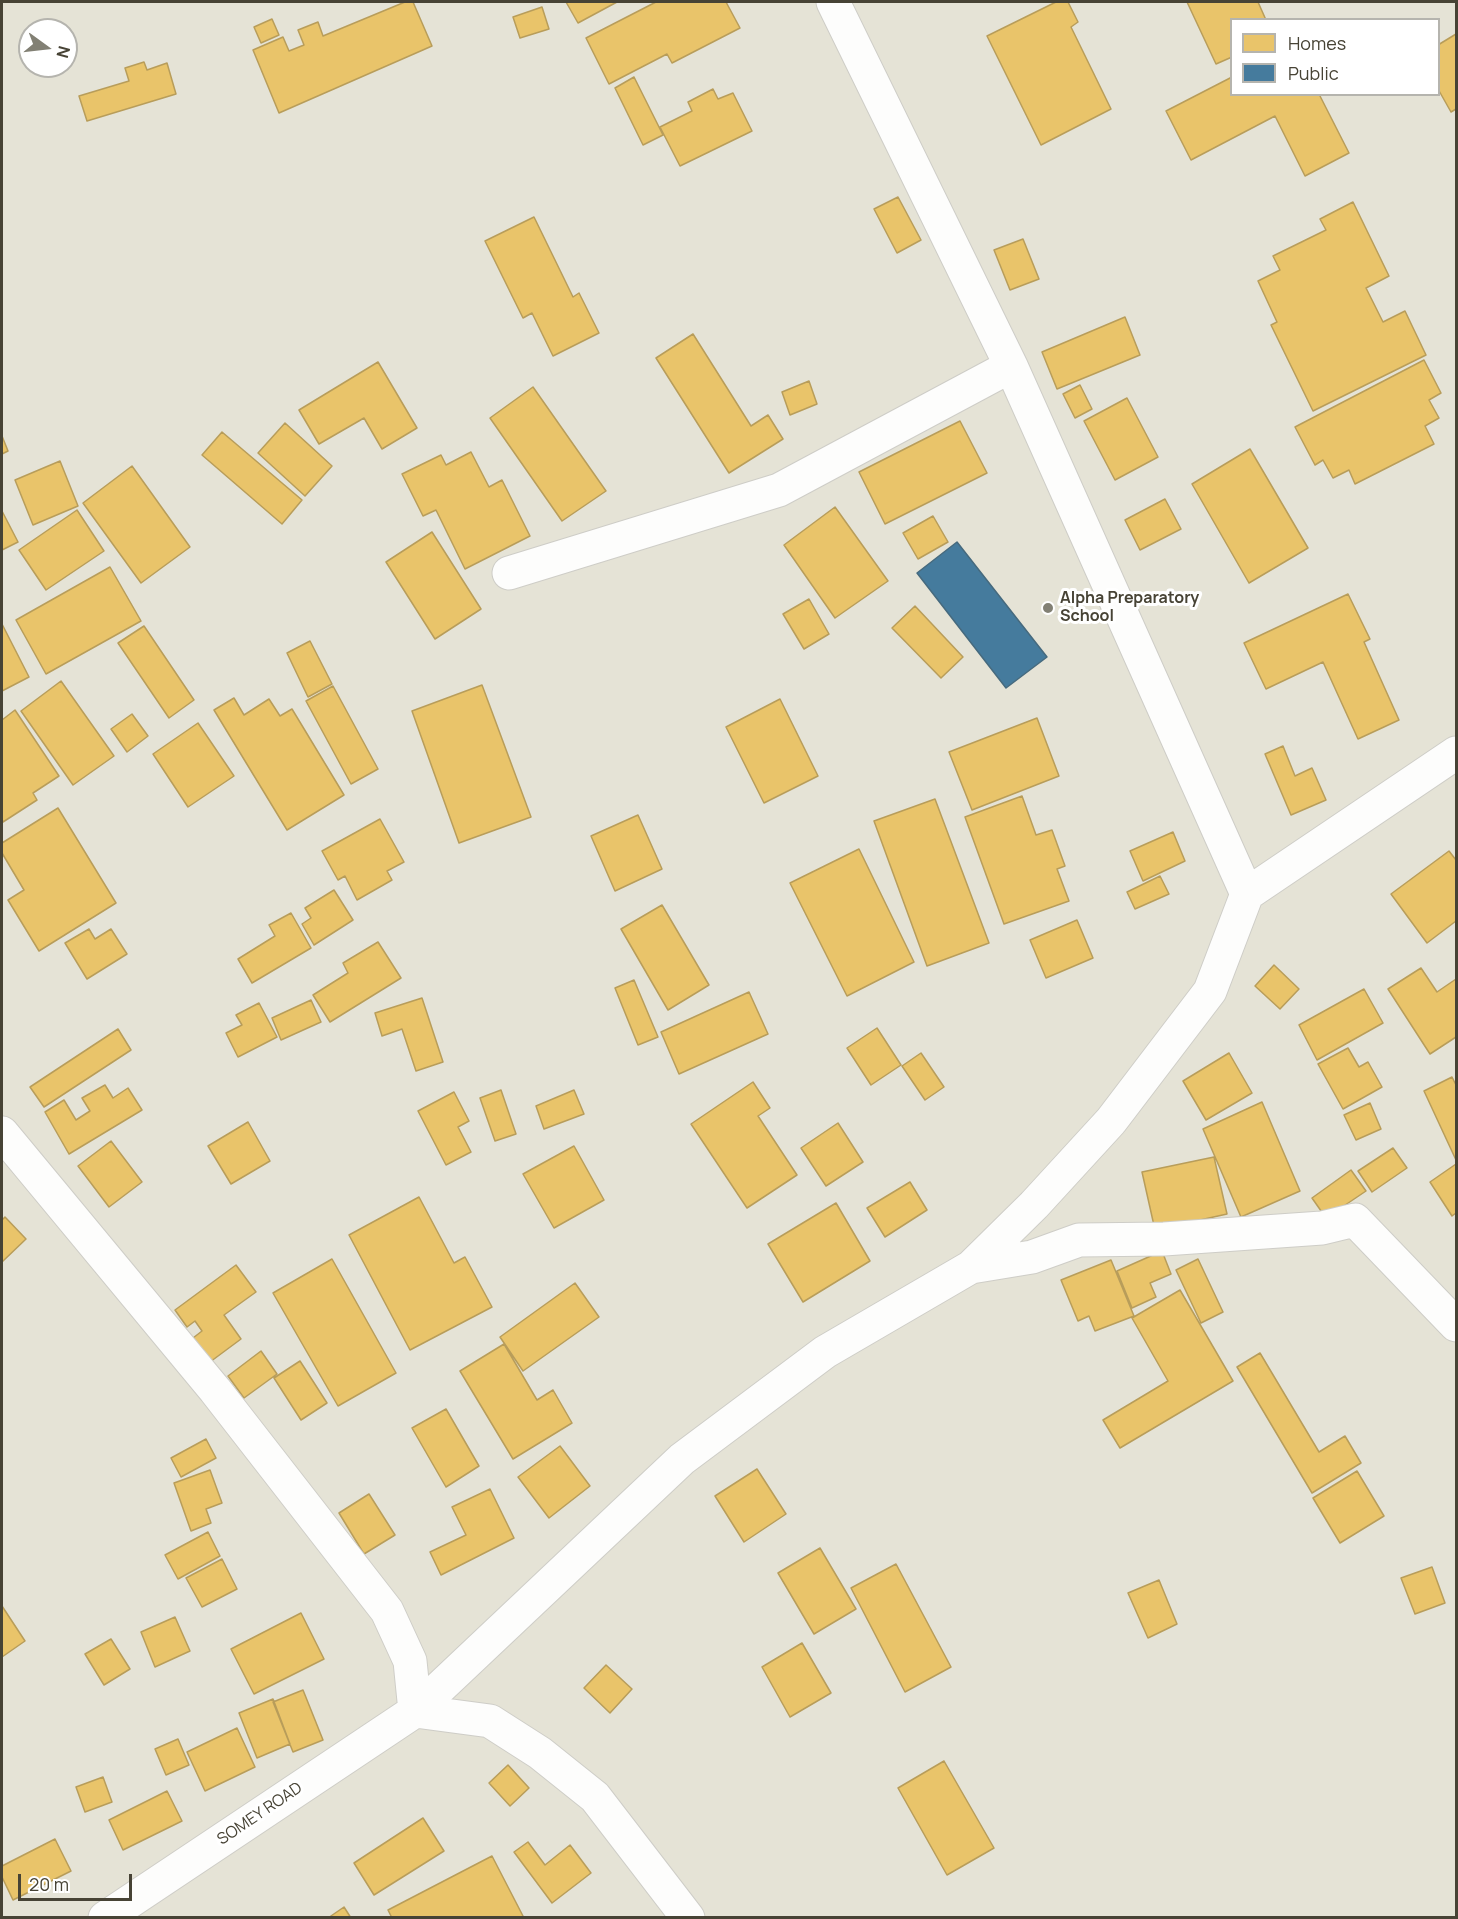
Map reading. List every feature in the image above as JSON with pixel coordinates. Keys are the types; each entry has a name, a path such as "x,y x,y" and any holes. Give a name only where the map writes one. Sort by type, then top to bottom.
{"street":[{"path":"833,2 1011,366 1247,894"},
{"path":"509,573 779,490 1011,366"},
{"path":"971,1267 1034,1205 1111,1120 1210,991 1247,894 1456,753"},
{"path":"2,1133 215,1390 387,1611 410,1661 415,1711 490,1721 540,1754 596,1797 688,1917"},
{"path":"971,1267 1032,1257 1079,1240 1164,1239 1299,1230 1322,1228 1355,1220 1456,1325"},
{"name":"SOMEY ROAD","path":"105,1917 415,1711 682,1459 825,1352 971,1267"}],"shaded area":[{"path":"2,2 1456,2 1456,1917 2,1917"}],"building: Homes":[{"path":"405,2 413,2 432,46 279,113 253,50 283,37 289,51 304,45 298,30 318,22 323,36"},
{"path":"566,2 617,2 578,23"},
{"path":"656,2 726,2 740,28 672,63 667,54 609,84 586,38"},
{"path":"1056,2 1068,2 1078,22 1071,27 1111,109 1041,145 987,36"},
{"path":"1187,2 1258,2 1265,18 1230,18 1230,58 1216,64"},
{"path":"542,7 549,29 520,38 513,17"},
{"path":"272,19 279,35 261,43 254,27"},
{"path":"1456,34 1456,109 1451,112 1440,93 1440,44"},
{"path":"144,62 147,70 167,63 176,94 87,121 79,96 129,81 125,68"},
{"path":"634,77 663,135 643,145 615,88"},
{"path":"1230,78 1230,96 1320,96 1349,153 1305,176 1275,116 1191,160 1166,111"},
{"path":"713,89 718,99 733,93 752,131 680,166 660,127 692,111 688,102"},
{"path":"898,197 921,240 897,253 874,209"},
{"path":"1353,202 1389,276 1366,288 1383,322 1405,311 1426,355 1313,411 1271,325 1277,322 1258,281 1280,270 1273,256 1326,230 1320,219"},
{"path":"534,217 573,297 579,293 599,333 553,356 532,313 523,318 485,241"},
{"path":"1023,239 1039,279 1010,290 994,250"},
{"path":"1125,317 1140,355 1057,389 1042,352"},
{"path":"693,334 751,426 768,415 783,439 729,473 656,358"},
{"path":"1424,360 1441,393 1429,400 1439,418 1425,426 1434,444 1355,484 1349,470 1333,478 1323,460 1315,465 1295,427"},
{"path":"378,362 417,428 382,449 364,418 319,444 299,410"},
{"path":"809,381 817,404 790,415 782,392"},
{"path":"1080,385 1092,409 1075,418 1063,394"},
{"path":"533,387 606,491 562,521 490,418"},
{"path":"1127,398 1158,457 1115,480 1084,421"},
{"path":"960,421 987,473 885,524 859,472"},
{"path":"285,423 332,466 305,496 258,453"},
{"path":"222,432 302,500 282,524 202,455"},
{"path":"2,436 8,451 2,454"},
{"path":"1250,449 1308,548 1249,583 1192,484"},
{"path":"471,452 489,487 502,480 530,536 465,569 436,510 423,516 402,474 441,455 446,465"},
{"path":"60,461 78,506 33,525 15,480"},
{"path":"132,466 190,547 141,583 83,503"},
{"path":"1165,499 1181,529 1140,550 1125,520"},
{"path":"835,507 888,581 835,618 784,545"},
{"path":"77,510 104,551 46,590 19,550"},
{"path":"2,511 18,542 2,550"},
{"path":"933,516 948,542 918,559 903,533"},
{"path":"432,532 481,609 435,639 386,562"},
{"path":"110,567 141,621 46,674 16,620"},
{"path":"1348,594 1370,639 1364,642 1399,720 1358,739 1323,662 1266,689 1244,643"},
{"path":"809,599 829,634 804,649 783,614"},
{"path":"915,606 963,657 941,678 892,628"},
{"path":"2,624 29,677 2,691"},
{"path":"144,626 194,700 169,718 118,643"},
{"path":"310,641 332,684 308,697 287,653"},
{"path":"61,681 114,756 73,785 21,711"},
{"path":"482,685 531,817 459,843 412,711"},
{"path":"333,686 378,769 351,784 306,701"},
{"path":"234,698 244,715 269,699 280,716 292,709 344,795 287,830 214,710"},
{"path":"780,699 818,776 764,803 726,727"},
{"path":"15,710 59,776 33,793 37,800 3,822 2,720"},
{"path":"132,714 148,736 127,752 111,729"},
{"path":"1037,718 1059,776 972,810 949,752"},
{"path":"198,723 234,776 188,807 153,754"},
{"path":"1283,746 1295,776 1312,768 1326,800 1291,815 1265,754"},
{"path":"1022,796 1036,835 1052,830 1065,866 1057,869 1069,901 1004,924 965,817"},
{"path":"935,799 989,943 927,966 874,821"},
{"path":"58,808 116,903 39,951 8,900 24,890 2,853 2,843"},
{"path":"638,815 662,869 615,891 591,836"},
{"path":"380,819 404,862 387,871 392,880 357,900 345,876 338,880 322,851"},
{"path":"1173,832 1185,861 1143,881 1130,851"},
{"path":"859,849 914,962 847,996 790,883"},
{"path":"1449,851 1456,860 1456,921 1427,943 1391,894"},
{"path":"1160,876 1169,894 1135,909 1127,892"},
{"path":"334,890 353,920 314,945 302,924 311,918 305,908"},
{"path":"662,905 709,985 668,1010 621,929"},
{"path":"291,913 311,948 252,983 238,959 275,936 269,925"},
{"path":"1077,920 1093,958 1046,978 1030,940"},
{"path":"89,929 95,939 111,929 127,954 87,979 65,943"},
{"path":"378,942 401,978 330,1022 313,995 348,973 343,963"},
{"path":"1274,965 1299,989 1280,1009 1255,986"},
{"path":"1421,968 1437,992 1456,979 1456,1037 1430,1054 1388,989"},
{"path":"634,980 658,1037 638,1045 615,988"},
{"path":"1364,989 1383,1023 1317,1060 1299,1025"},
{"path":"749,992 768,1034 679,1074 661,1032"},
{"path":"422,998 443,1062 416,1071 402,1029 382,1036 375,1013"},
{"path":"311,1000 321,1022 281,1040 272,1018"},
{"path":"259,1003 277,1037 238,1057 226,1033 242,1025 236,1015"},
{"path":"877,1028 901,1065 871,1085 847,1048"},
{"path":"118,1029 131,1050 44,1107 30,1087"},
{"path":"1348,1048 1359,1067 1368,1062 1382,1087 1343,1109 1318,1064"},
{"path":"921,1053 944,1087 925,1100 902,1066"},
{"path":"1229,1053 1252,1093 1206,1120 1183,1081"},
{"path":"1452,1077 1456,1085 1456,1160 1424,1091"},
{"path":"753,1082 770,1108 758,1116 797,1175 747,1208 691,1124"},
{"path":"105,1085 113,1098 128,1088 142,1110 69,1154 45,1112 64,1100 76,1120 90,1111 82,1098"},
{"path":"501,1090 516,1134 495,1141 480,1098"},
{"path":"574,1090 584,1114 544,1129 536,1106"},
{"path":"454,1092 469,1121 458,1127 471,1152 446,1165 418,1111"},
{"path":"1262,1102 1300,1191 1241,1217 1203,1129"},
{"path":"1370,1103 1381,1129 1356,1140 1344,1115"},
{"path":"248,1122 270,1161 231,1184 208,1146"},
{"path":"838,1123 863,1162 826,1186 801,1148"},
{"path":"111,1141 142,1182 109,1207 78,1166"},
{"path":"574,1146 604,1200 554,1228 523,1174"},
{"path":"1393,1148 1407,1168 1372,1192 1358,1171"},
{"path":"1214,1157 1227,1214 1155,1230 1142,1172"},
{"path":"1456,1164 1456,1213 1452,1216 1430,1182"},
{"path":"1351,1170 1366,1191 1326,1218 1312,1198"},
{"path":"910,1182 927,1210 885,1237 867,1208"},
{"path":"419,1197 454,1263 465,1257 492,1307 410,1350 349,1235"},
{"path":"836,1203 870,1261 803,1302 768,1244"},
{"path":"5,1217 26,1239 2,1262 2,1220"},
{"path":"1162,1251 1171,1274 1150,1283 1156,1297 1132,1308 1117,1271"},
{"path":"332,1259 396,1373 338,1406 273,1293"},
{"path":"1198,1259 1223,1312 1201,1323 1176,1270"},
{"path":"1111,1260 1134,1316 1095,1331 1089,1316 1078,1321 1061,1280"},
{"path":"236,1265 256,1292 224,1315 241,1339 210,1362 193,1338 202,1331 195,1321 187,1327 175,1310"},
{"path":"575,1283 599,1317 523,1371 500,1337"},
{"path":"1180,1290 1233,1381 1120,1448 1103,1420 1168,1381 1132,1318"},
{"path":"504,1344 537,1400 553,1390 572,1423 513,1459 460,1371"},
{"path":"261,1351 277,1374 244,1398 228,1376"},
{"path":"1260,1353 1319,1452 1345,1436 1361,1463 1312,1493 1237,1367"},
{"path":"300,1361 327,1403 301,1420 274,1378"},
{"path":"446,1409 479,1466 446,1487 412,1428"},
{"path":"206,1439 216,1458 181,1477 171,1458"},
{"path":"560,1446 590,1486 549,1518 518,1477"},
{"path":"757,1469 786,1514 744,1542 715,1496"},
{"path":"210,1470 222,1503 206,1509 211,1523 191,1531 174,1483"},
{"path":"1357,1471 1384,1516 1340,1543 1313,1498"},
{"path":"490,1489 514,1538 441,1575 430,1552 466,1535 452,1507"},
{"path":"369,1494 395,1535 364,1554 339,1513"},
{"path":"208,1532 220,1556 178,1579 165,1555"},
{"path":"820,1548 856,1609 814,1634 778,1573"},
{"path":"222,1559 237,1589 202,1607 186,1578"},
{"path":"896,1564 951,1667 905,1692 851,1588"},
{"path":"1432,1567 1445,1603 1415,1614 1401,1578"},
{"path":"1159,1580 1177,1624 1148,1638 1128,1593"},
{"path":"2,1606 25,1641 2,1657"},
{"path":"301,1613 324,1659 254,1694 231,1649"},
{"path":"175,1617 190,1651 155,1667 141,1632"},
{"path":"111,1639 130,1669 104,1685 85,1654"},
{"path":"802,1643 831,1693 790,1717 762,1667"},
{"path":"606,1665 632,1689 610,1713 584,1688"},
{"path":"303,1690 323,1740 293,1752 273,1702"},
{"path":"273,1699 290,1744 257,1758 239,1713"},
{"path":"237,1728 255,1767 205,1791 187,1752"},
{"path":"178,1739 189,1765 166,1775 155,1749"},
{"path":"944,1761 994,1848 947,1875 898,1788"},
{"path":"508,1765 529,1788 510,1806 489,1783"},
{"path":"103,1777 112,1802 85,1812 76,1787"},
{"path":"167,1791 182,1821 123,1850 109,1820"},
{"path":"423,1818 444,1851 374,1895 354,1863"},
{"path":"55,1839 71,1871 13,1900 2,1877 2,1866"},
{"path":"528,1842 545,1865 570,1845 591,1873 552,1903 514,1852"},
{"path":"492,1856 524,1918 392,1918 388,1910"},
{"path":"344,1907 351,1918 328,1918"}],"building: Public":[{"path":"957,542 1047,657 1006,688 917,573"}],"place":[{"name":"Alpha Preparatory School","path":"1048,608"}]}
